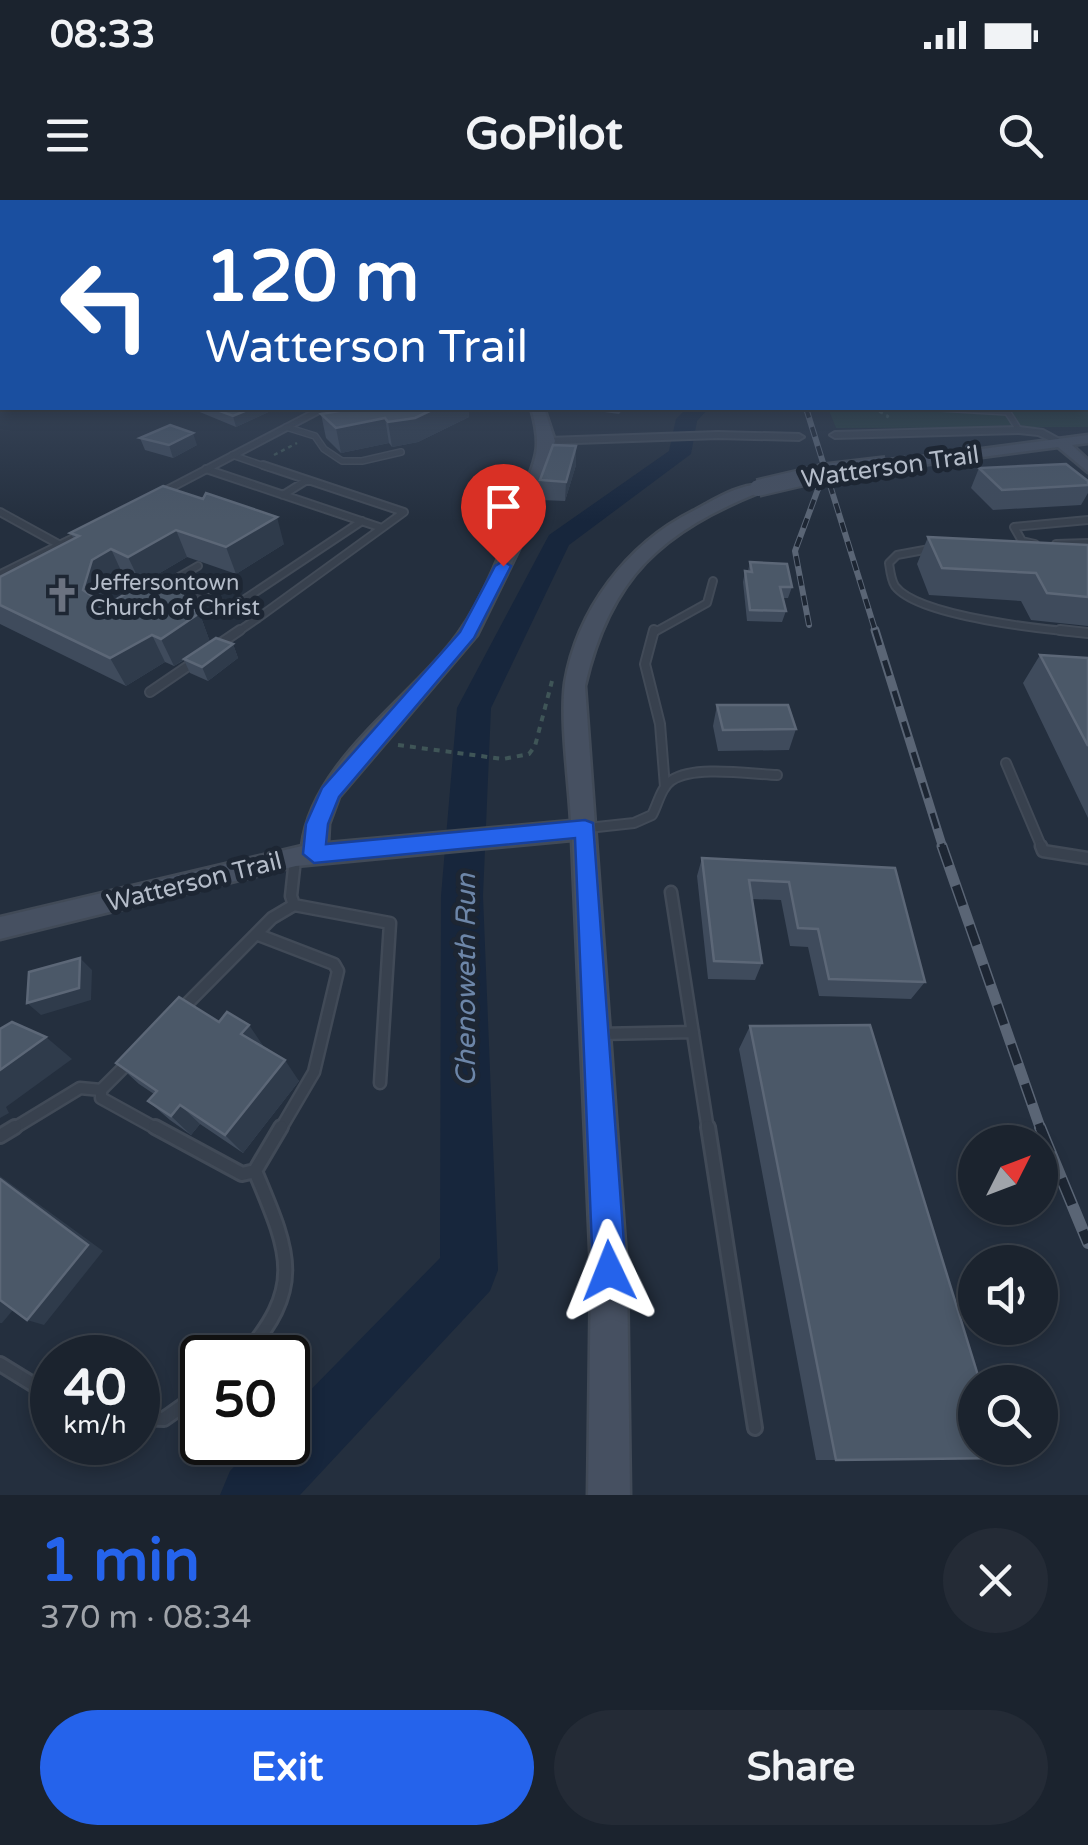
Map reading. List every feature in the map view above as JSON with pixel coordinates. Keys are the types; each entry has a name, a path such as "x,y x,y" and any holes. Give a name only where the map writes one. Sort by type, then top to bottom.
{"main road":[{"path":"305,855 330,794 468,634 511,550 548,442 539,410"},
{"name":"Watterson Trail","path":"0,928 305,855 585,829 575,686 580,656 600,606 630,564 669,531 715,505 758,488 826,472 1088,438"},
{"path":"1062,442 1088,468"},
{"path":"585,829 610,1291 609,1495"}],"street":[{"path":"146,500 320,410"},
{"path":"835,435 1018,430 1040,432 1062,442"},
{"path":"548,442 701,435 798,437"},
{"path":"0,576 112,518"}],"lane":[{"path":"1006,410 1018,430"},
{"path":"286,427 313,436 328,456 342,462 401,452"},
{"path":"212,649 404,512 232,456"},
{"path":"206,469 382,528"},
{"path":"283,495 307,480"},
{"path":"163,491 181,498"},
{"path":"0,512 60,545"},
{"path":"1022,541 1014,527 1088,520"},
{"path":"233,607 362,521"},
{"path":"1006,542 1088,543"},
{"path":"945,548 916,549 897,555 889,563 894,586 913,599 965,614 1021,627 1088,633"},
{"path":"155,591 198,566"},
{"path":"664,787 660,724 645,664 654,630 707,603 713,581"},
{"path":"170,582 258,618"},
{"path":"150,692 196,660"},
{"path":"1006,763 1044,851 1088,858"},
{"path":"585,829 634,823 652,815 664,787 674,778 690,774 777,774"},
{"path":"294,905 291,896 305,855"},
{"path":"671,892 754,1428"},
{"path":"172,1019 272,918 294,905 390,923 380,1083"},
{"path":"255,1172 314,1072 338,971 334,964 256,934"},
{"path":"597,1034 693,1032"},
{"path":"144,1048 101,1090 100,1098 242,1174 255,1172"},
{"path":"0,1136 80,1088 101,1090"},
{"path":"255,1172 286,1244 288,1284 263,1335"},
{"path":"0,1364 30,1382"}],"path":[{"path":"257,464 313,436"},
{"path":"417,749 503,759"}],"green space":[{"path":"829,410 1088,410 1088,427 836,428"}],"building":[{"path":"217,410 247,410 233,416"},
{"path":"345,410 432,410 415,418 388,422 385,418 336,428 321,414"},
{"path":"170,425 193,433 169,445 140,438"},
{"path":"553,445 576,446 566,482 540,480"},
{"path":"1066,464 1088,485 1002,490 979,468"},
{"path":"163,486 203,499 206,493 277,517 226,547 176,530 128,557 111,549 92,560 83,590 110,603 149,580 194,598 187,603 198,614 161,639 152,635 110,658 0,605 0,577 79,536 70,533"},
{"path":"928,537 1088,545 1088,597 1047,593 1036,573 942,568"},
{"path":"750,562 787,564 792,587 780,587 786,611 750,610 745,571 752,572"},
{"path":"216,638 233,644 202,667 184,659"},
{"path":"1040,655 1088,658 1088,746"},
{"path":"717,705 788,705 796,729 723,730"},
{"path":"702,858 895,868 925,982 829,979 818,929 798,928 789,882 749,880 762,963 714,961"},
{"path":"80,958 79,988 27,1003 29,972"},
{"path":"179,997 219,1022 227,1012 249,1025 241,1034 285,1060 225,1135 180,1105 171,1116 148,1101 157,1091 116,1063"},
{"path":"12,1022 46,1037 0,1070 0,1029"},
{"path":"870,1025 958,1311 958,1345 969,1345 975,1365 958,1365 958,1459 836,1460 750,1026"},
{"path":"0,1179 88,1245 27,1320 0,1300"}],"waterway":[{"name":"Chenoweth Run","path":"254,1495 469,1270 462,896 474,708 558,541 680,454 687,419 697,410"}],"railway":[{"path":"807,410 876,633"},
{"path":"809,625 795,551 818,489 820,466"},
{"path":"875,630 943,848"},
{"path":"942,846 1039,1125"},
{"path":"1058,1170 1088,1243"}],"place":[{"name":"Jeffersontown Church of Christ","path":"62,595"}],"route":[{"path":"503,566 468,634 330,794 317,824 314,854 585,829 609,1271"}]}
